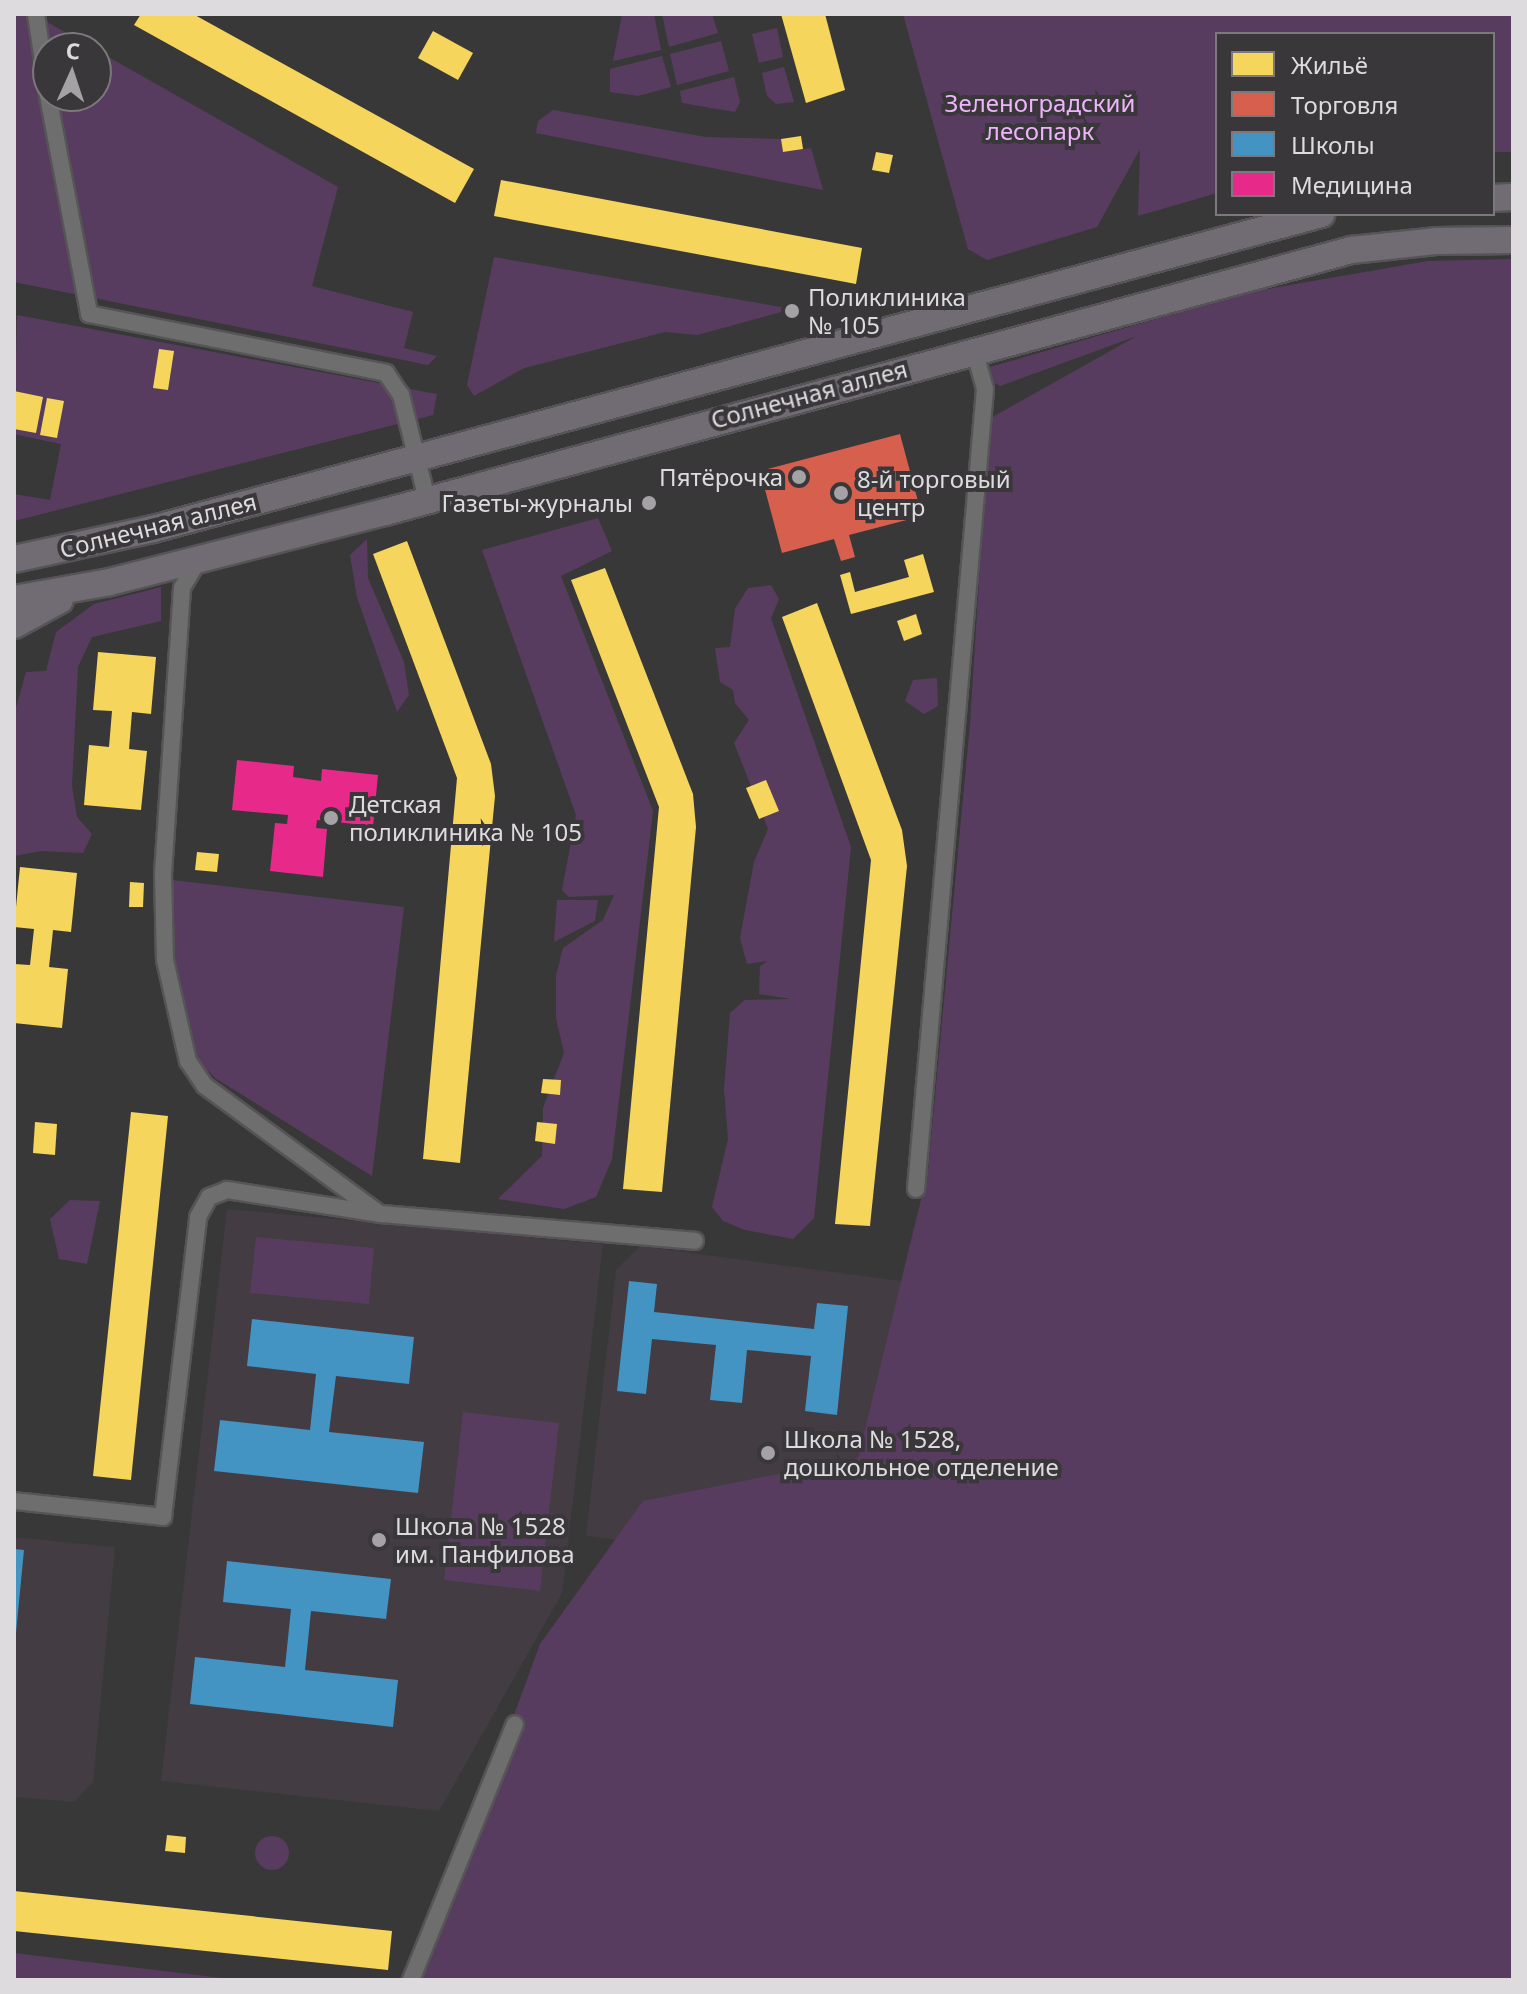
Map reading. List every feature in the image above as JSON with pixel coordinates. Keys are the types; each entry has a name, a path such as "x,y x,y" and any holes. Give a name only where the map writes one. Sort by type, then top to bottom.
{"main road":[{"name":"Солнечная аллея","path":"14,559 153,529 1314,216"},
{"name":"Солнечная аллея","path":"14,599 110,582 198,561 974,349 1351,250 1436,241 1513,240"},
{"name":"Солнечная аллея","path":"14,625 47,604 110,582"}],"street":[{"path":"51,112 89,314 386,373 401,395 414,458 427,499"},
{"path":"916,1189 985,389 974,349"},
{"path":"198,561 182,588 163,873 165,960 188,1061 205,1086 381,1214"},
{"path":"14,1501 163,1517 198,1217 209,1197 227,1190 381,1214 695,1241"},
{"path":"411,1980 515,1724"}],"shaded area":[{"name":"Школа № 1528 им. Панфилова","path":"227,1209 603,1244 562,1593 439,1811 161,1781"},
{"name":"Школа № 1528, дошкольное отделение","path":"640,1246 938,1286 942,1508 747,1556 586,1536 616,1270"},
{"path":"14,1537 115,1547 93,1782 74,1802 14,1797"}],"green space":[{"path":"14,14 33,14 65,32 32,32 32,112 112,112 112,59 338,187 312,286 413,312 404,348 437,356 428,365 14,282"},
{"path":"622,14 654,14 661,50 613,61"},
{"path":"662,14 712,14 718,33 669,47"},
{"name":"Зеленоградский лесопарк","path":"903,14 1513,14 1513,152 1495,152 1495,32 1215,32 1215,194 1138,216 1140,149 1097,227 987,260 968,249"},
{"path":"777,28 783,57 759,63 752,34"},
{"path":"721,41 729,71 677,85 670,54"},
{"path":"662,56 671,87 638,96 610,92 610,69"},
{"path":"784,67 794,102 776,104 767,96 762,73"},
{"path":"734,77 740,102 735,112 682,103 680,91"},
{"path":"553,110 706,137 781,139 783,152 811,148 823,190 536,133 538,121"},
{"path":"494,257 792,309 697,335 665,332 524,368 474,396 467,385"},
{"path":"1513,259 1513,1980 417,1980 540,1644 643,1501 858,1458 928,1171 970,724 989,419 1137,336 1000,386 981,376 990,367 1250,292 1428,261"},
{"path":"17,315 437,394 433,415 14,521 14,494 50,500 61,444 14,434"},
{"path":"598,518 612,551 561,576 653,811 612,1159 596,1197 564,1209 498,1199 542,1156 543,1108 564,1053 556,1018 556,976 563,948 603,920 614,895 569,897 562,890 576,815 482,550"},
{"path":"367,539 368,578 404,662 409,695 397,712 357,597 350,555"},
{"path":"771,585 779,599 771,618 851,847 814,1218 793,1239 745,1230 723,1221 712,1207 728,1139 724,1089 730,1013 745,1000 791,999 759,994 760,966 768,961 747,964 740,938 754,862 768,829 734,743 749,720 735,703 733,690 720,682 715,648 730,647 735,609 748,588"},
{"path":"161,587 161,621 92,637 78,667 72,786 77,817 92,834 83,853 41,851 14,856 14,715 26,672 46,671 56,632 94,604"},
{"path":"937,678 938,706 924,714 905,701 913,680"},
{"path":"172,880 404,907 372,1176 215,1078 194,1056 174,973"},
{"path":"557,900 598,900 595,921 554,942"},
{"path":"70,1200 100,1201 87,1264 59,1259 50,1219"},
{"path":"256,1237 374,1248 369,1304 250,1293"},
{"path":"463,1412 559,1423 540,1591 444,1580"},
{"path":"272,1836 284,1841 289,1853 284,1865 272,1870 260,1865 255,1853 260,1841"},
{"path":"14,1953 238,1980 14,1980"}],"building: Жильё":[{"path":"141,14 193,14 474,169 455,203 134,25"},
{"path":"781,14 825,14 845,90 806,103"},
{"path":"433,31 473,53 458,80 418,58"},
{"path":"801,136 803,149 783,152 781,139"},
{"path":"876,152 893,155 889,173 872,170"},
{"path":"501,180 862,248 856,284 494,216"},
{"path":"159,349 174,351 168,390 153,388"},
{"path":"14,391 43,397 36,433 14,429"},
{"path":"47,398 64,401 57,438 40,435"},
{"path":"407,541 491,764 495,796 460,1163 423,1159 457,778 373,554"},
{"path":"923,554 934,592 851,614 840,575 850,572 855,592 909,577 904,560"},
{"path":"605,568 693,794 696,827 662,1192 623,1189 659,807 571,580"},
{"path":"817,603 902,830 907,866 870,1226 835,1224 871,860 782,617"},
{"path":"916,614 922,634 904,641 897,621"},
{"path":"98,652 156,657 151,714 132,712 129,749 147,751 141,810 84,805 89,745 109,747 112,711 93,710"},
{"path":"766,780 779,811 759,819 746,788"},
{"path":"197,852 219,854 217,872 195,870"},
{"path":"20,867 77,873 71,932 53,930 49,967 68,969 62,1028 14,1023 14,964 30,965 34,929 14,927"},
{"path":"130,882 144,883 143,907 129,907"},
{"path":"543,1079 561,1080 560,1095 541,1093"},
{"path":"131,1112 168,1116 131,1480 93,1476"},
{"path":"35,1122 57,1124 55,1155 33,1153"},
{"path":"537,1122 557,1124 555,1144 535,1141"},
{"path":"167,1835 186,1837 185,1853 165,1851"},
{"path":"14,1891 392,1931 388,1970 14,1931"}],"building: Торговля":[{"name":"8-й торговый центр","path":"900,434 922,516 849,535 855,557 841,561 834,539 782,553 760,471"}],"building: Школы":[{"path":"629,1281 657,1284 654,1312 814,1329 817,1303 848,1306 837,1415 805,1411 811,1356 747,1350 742,1403 710,1400 716,1345 652,1339 646,1394 617,1391"},
{"path":"252,1319 414,1337 409,1384 336,1376 329,1432 424,1442 418,1493 214,1471 220,1420 310,1430 316,1374 247,1366"},
{"path":"14,1549 24,1550 16,1633 14,1633"},
{"path":"227,1561 391,1579 386,1619 311,1611 305,1670 398,1680 393,1727 190,1704 195,1657 285,1667 291,1609 223,1602"}],"building: Медицина":[{"name":"Детская поликлиника № 105","path":"237,760 294,766 293,777 321,781 322,769 378,775 373,826 317,820 316,828 327,829 323,877 270,871 275,823 287,824 288,815 232,810"}],"place":[{"name":"Поликлиника № 105","path":"792,311"},
{"name":"Пятёрочка","path":"799,477"},
{"name":"8-й торговый центр","path":"841,493"},
{"name":"Газеты-журналы","path":"649,503"},
{"name":"Детская поликлиника № 105","path":"331,818"},
{"name":"Школа № 1528, дошкольное отделение","path":"768,1453"},
{"name":"Школа № 1528 им. Панфилова","path":"379,1540"}]}
